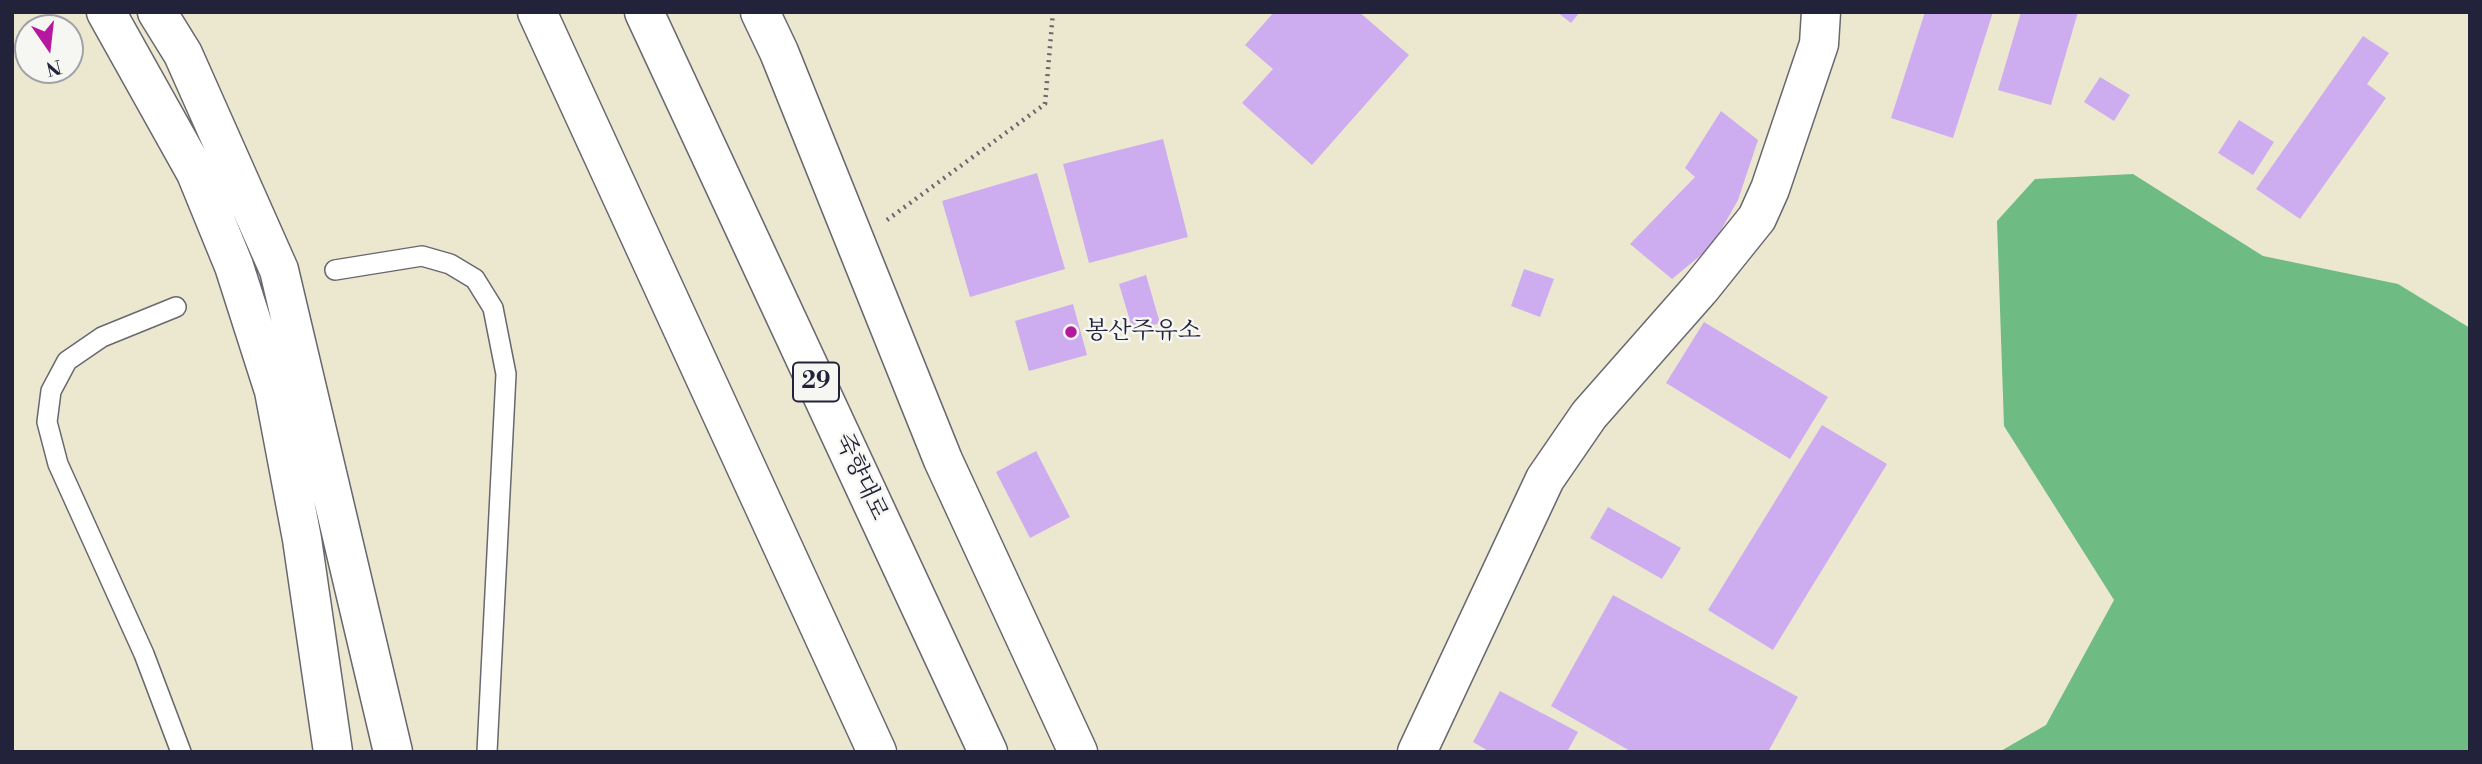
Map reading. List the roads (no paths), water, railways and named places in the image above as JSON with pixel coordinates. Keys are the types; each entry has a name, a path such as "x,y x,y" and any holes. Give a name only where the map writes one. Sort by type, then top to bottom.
{"main road":[{"path":"157,12 183,54 278,270 393,752"},
{"path":"537,12 877,752"},
{"name":"죽향대로","path":"644,12 988,752"},
{"path":"760,12 943,460 1078,752"},
{"path":"1417,752 1545,479 1589,415 1700,289 1757,218 1770,189 1819,44 1821,12"},
{"path":"107,14 196,173 234,266 274,391 302,538 333,752"}],"lane":[{"path":"335,270 422,256 450,264 475,279 493,308 506,374 487,752"},
{"path":"176,307 102,337 67,361 51,391 47,422 58,464 144,654 181,752"}],"place":[{"name":"봉산주유소","path":"1071,332"}]}
